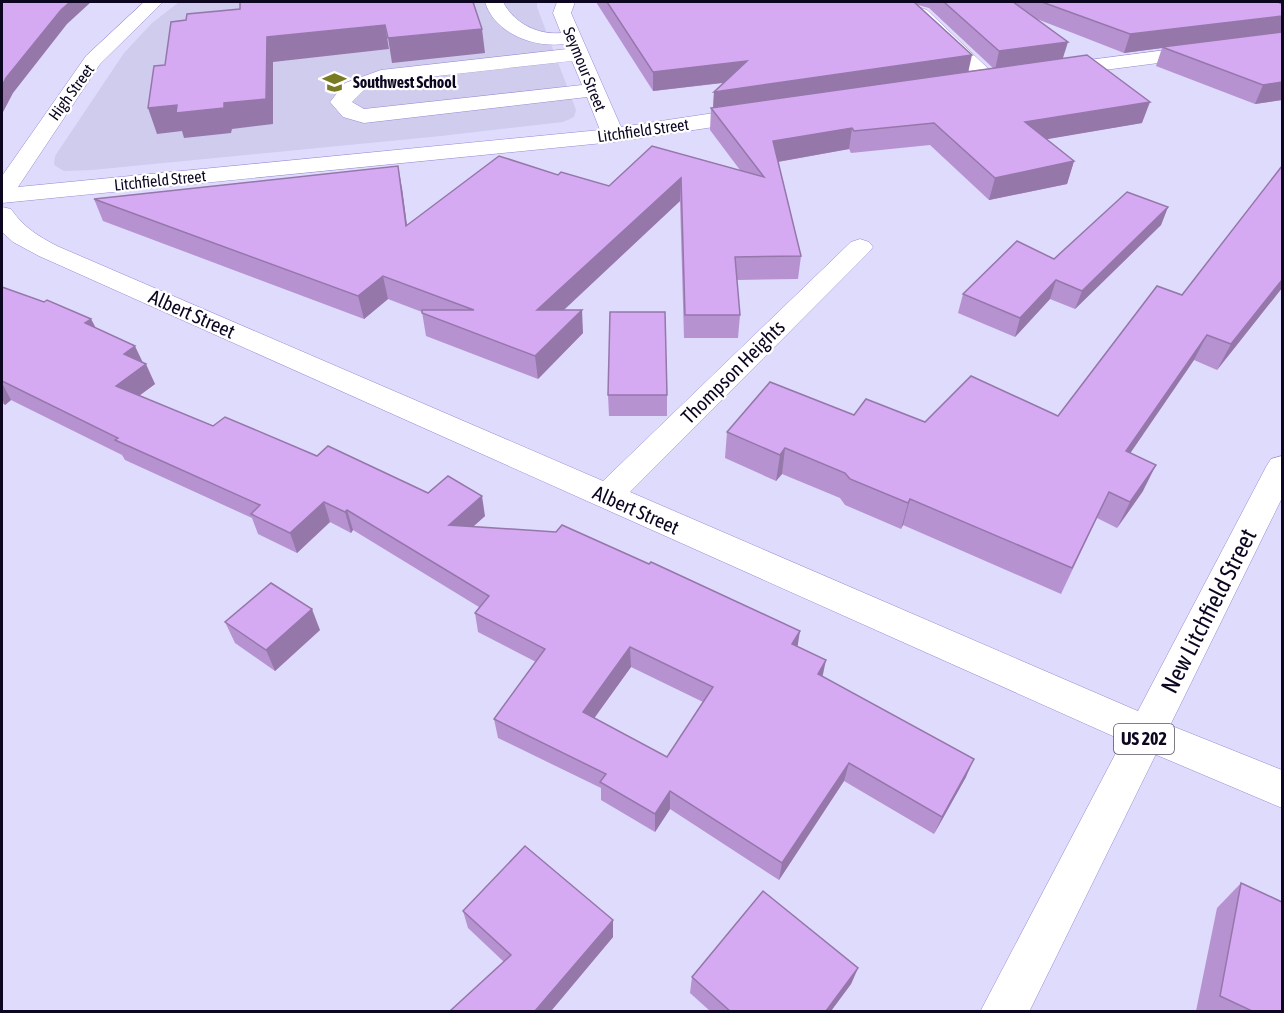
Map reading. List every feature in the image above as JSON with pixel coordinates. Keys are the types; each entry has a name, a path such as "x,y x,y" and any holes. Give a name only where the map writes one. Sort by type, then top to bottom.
{"main road":[{"name":"High Street","path":"3,212 93,60 154,2"},
{"path":"494,2 504,18 527,33 576,46"},
{"name":"Seymour Street","path":"566,2 562,13 613,135"},
{"path":"890,2 920,14 989,79"},
{"path":"1035,73 1282,41"},
{"path":"576,46 381,76 362,81 346,91 341,102 347,111 354,115 364,116 594,90"},
{"path":"966,83 1012,76"},
{"name":"Litchfield Street","path":"3,212 613,135 777,111"},
{"name":"Albert Street","path":"3,212 20,237 48,251 1147,734 1282,789"},
{"name":"Thompson Heights","path":"606,497 860,247"},
{"name":"New Litchfield Street","path":"1004,1011 1282,467"}],"shaded area":[{"name":"Southwest School","path":"179,2 537,2 576,110 574,117 563,122 441,136 92,170 64,171 54,165 55,156 124,53 152,23"}],"building":[{"path":"2,2 70,2 61,10 2,86"},
{"path":"240,2 473,2 482,29 388,38 385,25 267,37 266,99 224,103 224,108 176,113 177,105 148,108 154,66 165,65 171,22 186,20 187,14 240,9"},
{"path":"607,2 914,2 972,55 714,92 747,61 653,72"},
{"path":"944,2 1013,2 1068,42 999,51"},
{"path":"1042,2 1278,2 1282,4 1282,16 1130,34"},
{"path":"1282,32 1282,82 1263,85 1162,47"},
{"path":"1087,55 1150,102 1025,122 1074,161 995,178 934,123 854,131 852,128 773,141 801,256 735,257 740,315 685,315 681,178 537,310 582,310 535,356 422,313 422,310 474,310 383,276 358,296 94,199 398,166 406,226 499,156 558,175 561,172 609,186 652,146 764,177 711,108"},
{"path":"1282,166 1282,280 1231,344 1207,335 1126,451 1156,465 1130,502 1109,492 1072,568 910,499 908,503 850,479 845,473 785,448 780,455 727,432 770,382 854,415 866,399 925,422 971,376 1058,416 1157,286 1182,295"},
{"path":"1127,192 1168,207 1082,291 1056,280 1020,318 963,294 1017,241 1054,259"},
{"path":"2,287 44,302 47,300 91,319 85,323 135,346 124,354 146,364 116,386 213,426 225,417 317,456 328,446 428,493 448,476 482,496 449,525 556,532 562,525 649,564 651,562 800,631 792,644 826,660 818,674 974,759 942,817 849,763 782,863 670,791 655,814 600,782 606,774 494,719 545,649 475,613 489,596 347,510 345,512 324,502 290,533 251,514 260,505 115,440 118,438 2,381","holes":["630,647 713,687 667,757 583,712"]},
{"path":"610,312 665,312 667,395 608,395"},
{"path":"271,583 312,609 266,650 225,622"},
{"path":"525,846 613,920 535,1011 450,1011 511,955 463,911"},
{"path":"1241,883 1282,902 1282,1011 1252,1011 1220,996"},
{"path":"763,891 858,968 826,1011 730,1011 692,977"}],"place":[{"name":"Southwest School","path":"335,82"}]}
